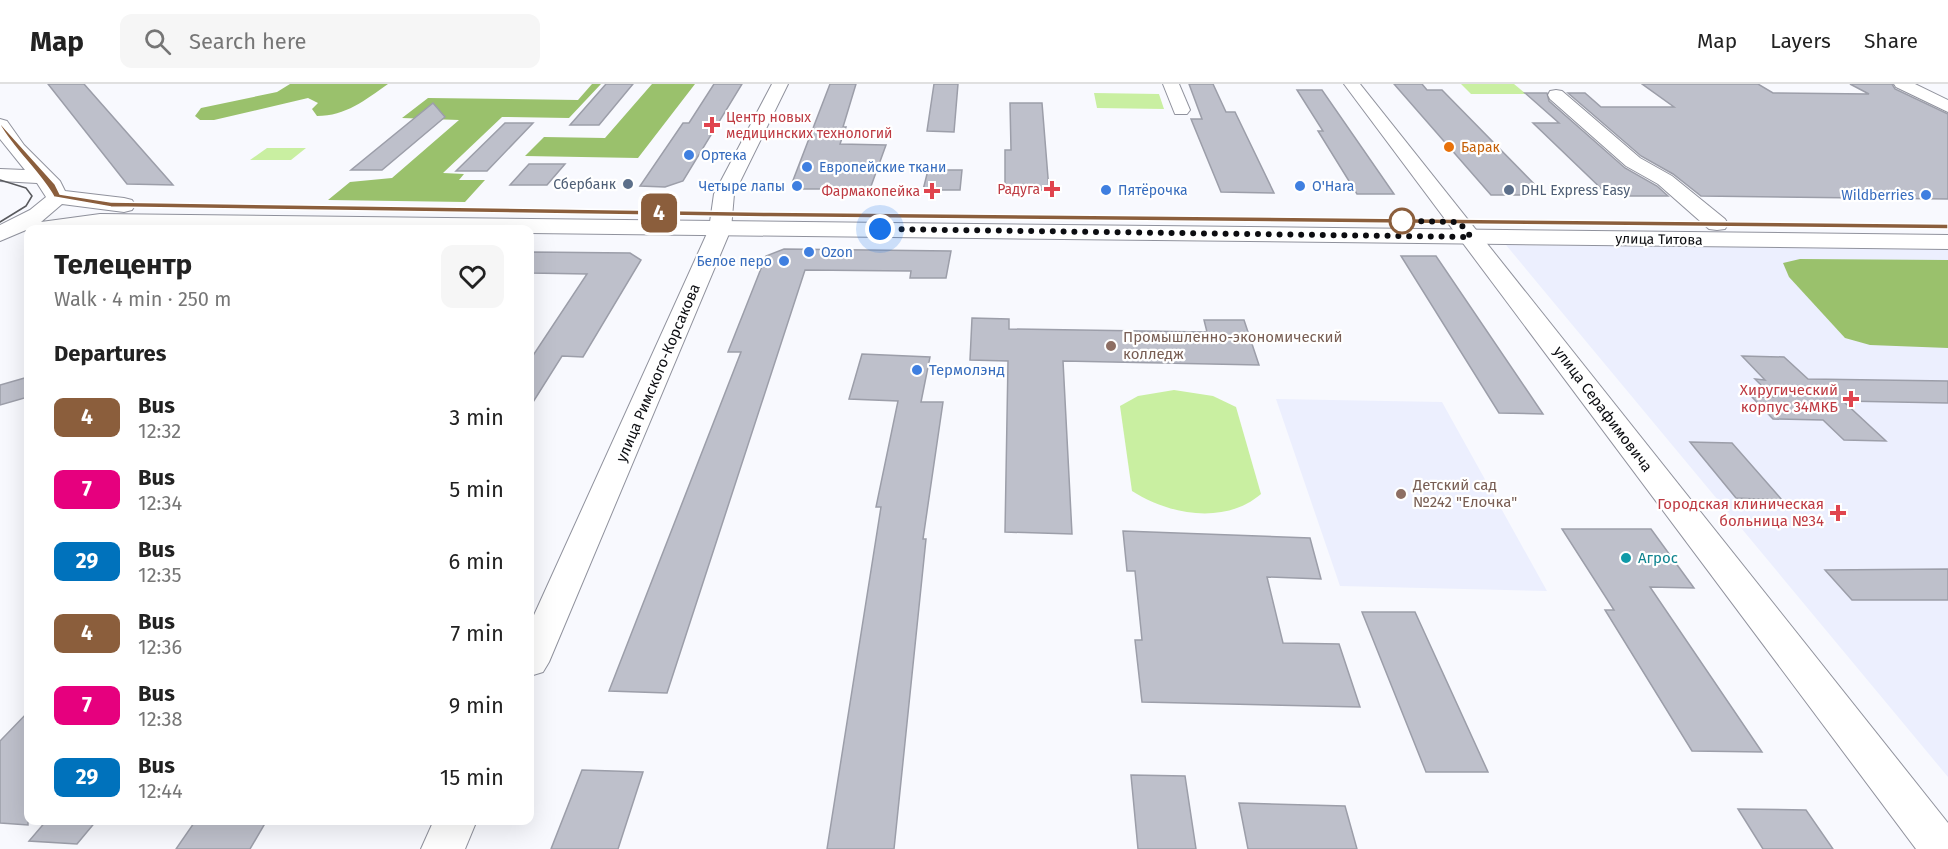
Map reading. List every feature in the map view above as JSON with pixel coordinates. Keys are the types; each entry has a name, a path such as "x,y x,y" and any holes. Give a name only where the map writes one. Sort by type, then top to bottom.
{"main road":[{"path":"0,125 6,146 52,186 57,196 38,215 0,236"},
{"path":"0,175 42,177"},
{"name":"улица Титова","path":"57,196 111,204 972,229 1465,229 1717,224 1948,226"},
{"name":"улица Титова","path":"72,225 100,221 721,221"},
{"name":"улица Титова","path":"1465,229 1948,242"},
{"path":"0,236 24,232"}],"street":[{"name":"улица Римского-Корсакова","path":"534,653 721,221 724,194 780,84"},
{"path":"1171,84 1180,110"},
{"name":"улица Серафимовича","path":"1352,84 1942,849"},
{"path":"1902,84 1948,107"},
{"path":"1556,95 1633,162 1665,180 1717,224"},
{"path":"443,849 454,825"}],"shaded area":[{"name":"Городская клиническая больница №34","path":"1506,245 1948,249 1948,777"},
{"name":"Детский сад №242 \"Елочка\"","path":"1276,399 1442,402 1547,591 1340,586"}],"green space":[{"path":"290,84 388,84 355,106 327,115 317,116 312,109 318,103 308,98 214,120 200,120 195,116 201,108 277,92"},
{"path":"592,84 601,84 569,118 502,117 443,173 464,174 459,180 485,180 465,202 328,200 350,182 392,178 459,120 402,118 428,98 578,100"},
{"path":"652,84 695,84 638,158 525,156 544,137 605,138"},
{"path":"1461,84 1514,84 1526,94 1471,94"},
{"path":"1094,93 1159,94 1164,109 1097,108"},
{"path":"267,148 306,148 291,160 250,160"},
{"path":"1800,259 1948,260 1948,348 1870,345 1845,338 1789,277 1783,263"},
{"path":"1174,390 1213,396 1236,407 1261,494 1247,504 1231,510 1197,513 1163,506 1132,491 1120,406 1138,396"}],"building":[{"path":"48,84 84,84 173,185 127,184"},
{"path":"606,84 633,84 599,125 570,125"},
{"path":"714,84 742,84 683,181 665,187 640,186 683,123 689,123"},
{"path":"830,84 856,84 840,144 886,145 870,189 802,189 792,183"},
{"path":"934,84 958,84 954,132 927,131"},
{"path":"1189,84 1213,84 1226,112 1235,112 1274,193 1221,192 1191,119 1202,119"},
{"path":"1394,84 1422,84 1427,90 1442,90 1545,195 1491,195"},
{"path":"1642,84 1758,84 1773,93 1869,94 1850,84 1892,84 1895,89 1948,114 1948,199 1701,196 1673,174 1641,156 1568,93 1585,93 1601,107 1674,107"},
{"path":"1297,90 1322,90 1394,194 1357,194 1318,131 1323,131"},
{"path":"1525,93 1547,93 1549,101 1625,168 1657,186 1668,196 1609,196 1533,123 1559,123"},
{"path":"433,103 445,117 382,170 351,170"},
{"path":"1010,103 1042,103 1049,190 1005,190 1005,150 1011,150"},
{"path":"505,123 533,123 487,171 456,171"},
{"path":"529,164 565,164 547,185 510,185"},
{"path":"928,170 962,170 960,190 923,190"},
{"path":"784,249 951,251 946,278 910,278 911,271 805,270 667,693 609,691 741,352 728,352 766,256"},
{"path":"534,252 630,253 641,260 583,357 562,356 534,401 534,354 587,274 534,273"},
{"path":"1401,256 1436,256 1543,414 1499,413"},
{"path":"972,318 1009,319 1009,329 1207,332 1204,320 1244,320 1259,365 1063,361 1072,534 1005,532 1008,361 970,360"},
{"path":"862,354 930,357 921,402 943,402 923,539 926,539 894,849 827,849 881,507 876,507 898,401 849,399"},
{"name":"Хиругический корпус 34МКБ","path":"1742,356 1784,357 1808,379 1948,381 1948,403 1843,401 1886,441 1844,440 1823,420 1773,419 1752,397 1773,397 1755,379 1765,380"},
{"path":"24,378 24,398 0,405 0,385"},
{"path":"1690,442 1732,443 1782,500 1736,498"},
{"path":"1562,529 1651,529 1694,588 1650,587 1762,752 1692,751 1605,610 1614,610"},
{"path":"1123,531 1310,538 1321,579 1267,577 1283,643 1339,644 1360,707 1142,702 1135,640 1142,640 1135,571 1127,571"},
{"path":"1948,569 1948,600 1852,600 1825,570"},
{"path":"1362,612 1415,612 1488,772 1426,772"},
{"path":"24,716 24,825 0,823 0,741"},
{"path":"582,770 643,772 618,849 551,849"},
{"path":"1131,775 1185,776 1196,849 1138,849"},
{"path":"1239,803 1345,806 1357,849 1248,849"},
{"path":"1738,809 1806,810 1833,849 1763,849"},
{"path":"43,825 93,825 77,844 29,841"},
{"path":"193,825 264,825 250,849 176,849"}],"tram line":[{"path":"0,180 26,188 32,196 26,206 0,222"}],"bus line":[{"name":"4","path":"0,125 17,148 52,186 57,196 111,204 770,214 1948,226"}],"place":[{"name":"Центр новых медицинских технологий","path":"712,125"},
{"name":"Барак","path":"1449,147"},
{"name":"Ортека","path":"689,155"},
{"name":"Европейские ткани","path":"807,167"},
{"name":"Сбербанк","path":"628,184"},
{"name":"Четыре лапы","path":"797,186"},
{"name":"O'Hara","path":"1300,186"},
{"name":"Радуга","path":"1052,189"},
{"name":"Пятёрочка","path":"1106,190"},
{"name":"DHL Express Easy","path":"1509,190"},
{"name":"Фармакопейка","path":"932,191"},
{"name":"Wildberries","path":"1926,195"},
{"name":"Ozon","path":"809,252"},
{"name":"Белое перо","path":"784,261"},
{"name":"Промышленно-экономический колледж","path":"1111,346"},
{"name":"Термолэнд","path":"917,370"},
{"name":"Хиругический корпус 34МКБ","path":"1851,399"},
{"name":"Детский сад №242 \"Елочка\"","path":"1401,494"},
{"name":"Городская клиническая больница №34","path":"1838,513"},
{"name":"Агрос","path":"1626,558"}],"route":[{"path":"880,229 1471,237 1459,222 1402,221"}]}
